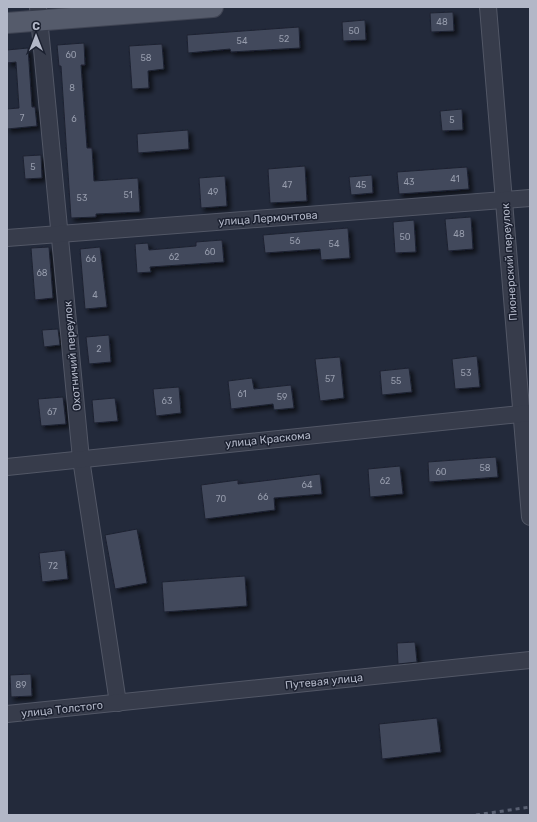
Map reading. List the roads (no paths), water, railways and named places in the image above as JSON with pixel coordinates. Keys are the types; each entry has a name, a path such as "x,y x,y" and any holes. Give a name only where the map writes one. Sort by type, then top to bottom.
{"main road":[{"path":"7,23 38,14 213,7"}],"street":[{"name":"Пионерский переулок","path":"488,7 525,413 530,517"},
{"name":"Охотничий переулок","path":"38,14 81,459 118,703"},
{"name":"улица Лермонтова","path":"7,238 530,198"},
{"name":"улица Краскома","path":"7,467 525,413"},
{"name":"Путевая улица","path":"118,703 530,660"},
{"name":"улица Толстого","path":"7,714 118,703"}],"railway":[{"path":"476,815 530,807"}]}
